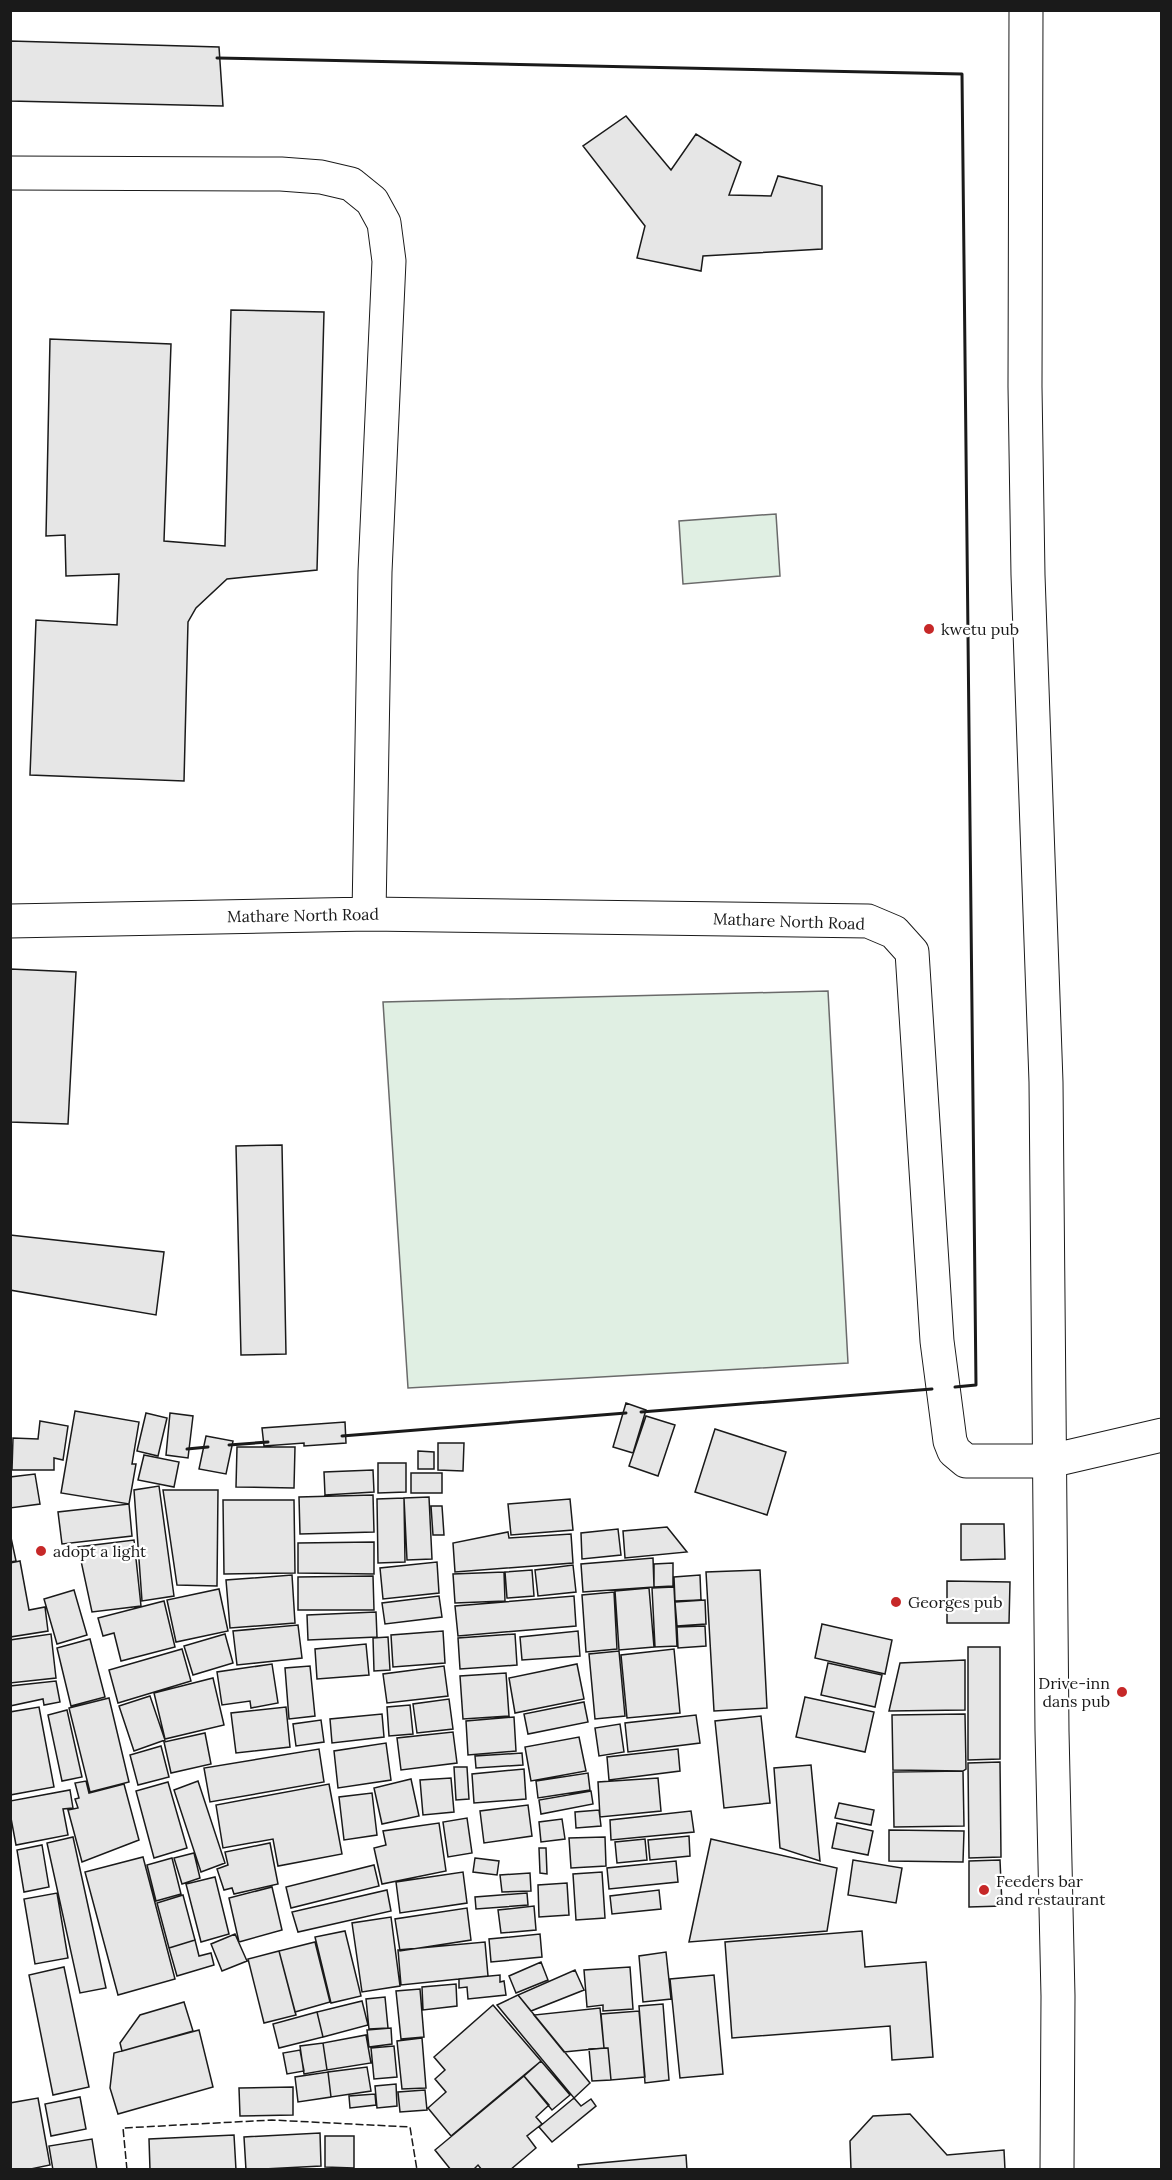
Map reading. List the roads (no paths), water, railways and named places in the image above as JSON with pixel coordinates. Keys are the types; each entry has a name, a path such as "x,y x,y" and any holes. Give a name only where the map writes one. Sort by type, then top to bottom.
{"street":[{"path":"1026,10 1025,399 1046,1082 1058,1996 1057,2169"},
{"path":"10,173 281,174 321,177 351,184 372,201 384,223 389,261 375,572 369,914"},
{"name":"Mathare North Road","path":"10,921 369,914 868,921 894,932 912,952 937,1341 950,1441 954,1451 966,1461 1050,1461 1161,1435"}],"place":[{"name":"kwetu pub","path":"929,629"},
{"name":"adopt a light","path":"41,1551"},
{"name":"Georges pub","path":"896,1602"},
{"name":"Drive-inn dans pub","path":"1122,1692"},
{"name":"Feeders bar and restaurant","path":"984,1890"}]}
